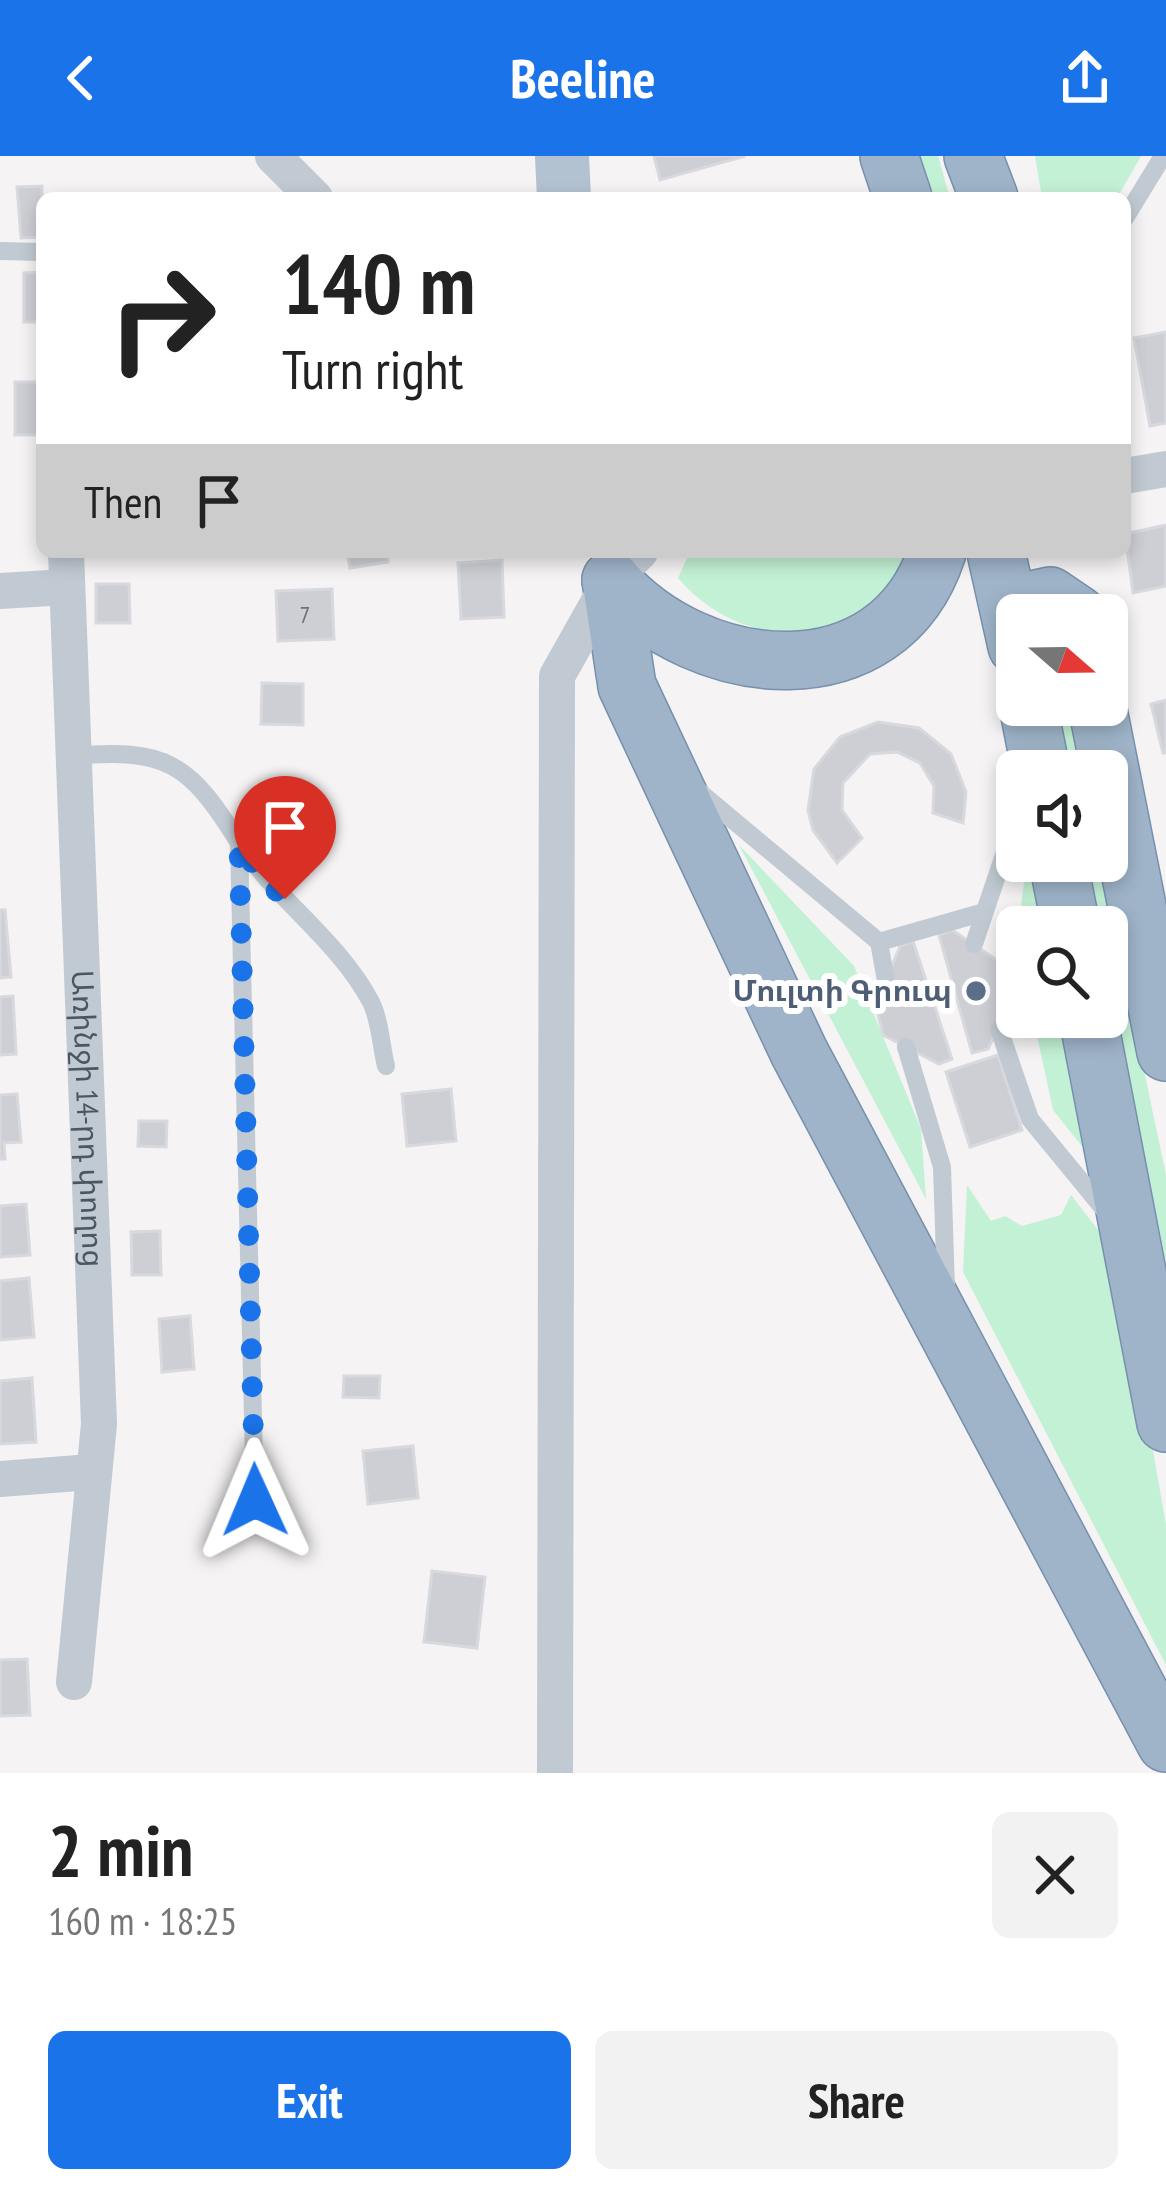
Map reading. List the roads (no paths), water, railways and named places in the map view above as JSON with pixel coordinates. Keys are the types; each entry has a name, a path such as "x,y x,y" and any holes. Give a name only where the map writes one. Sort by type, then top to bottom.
{"highway":[{"path":"889,156 901,192"},
{"path":"973,156 987,192"},
{"path":"985,156 988,192"},
{"path":"618,561 629,601 705,647 750,660 802,662 847,650 887,628 928,580 935,558"},
{"path":"998,558 1007,594"},
{"path":"1066,558 1074,594"},
{"path":"618,561 627,686 799,1052 1166,1743"},
{"path":"1101,726 1166,1052"},
{"path":"1092,1038 1166,1424"}],"main road":[{"path":"562,156 564,192"}],"street":[{"path":"273,156 309,192"},
{"path":"1131,475 1166,469"},
{"path":"556,1773 556,676 618,561"},
{"path":"0,592 66,570"},
{"name":"Առինջի 14-րդ փողոց","path":"66,570 99,1424 74,1682"},
{"path":"0,1479 92,1472"}],"lane":[{"path":"1131,208 1163,156"},
{"path":"0,251 36,252"},
{"path":"72,756 137,751 176,768 212,800 263,879 307,920 372,1005 386,1066"},
{"path":"666,764 879,942 886,981"},
{"path":"239,843 255,1500"},
{"path":"974,944 996,873"},
{"path":"879,942 981,914"},
{"path":"1002,1038 1030,1118 1130,1240"},
{"path":"905,1047 942,1167 947,1325"}],"place":[{"name":"Մուլտի Գրուպ","path":"976,991"}]}
